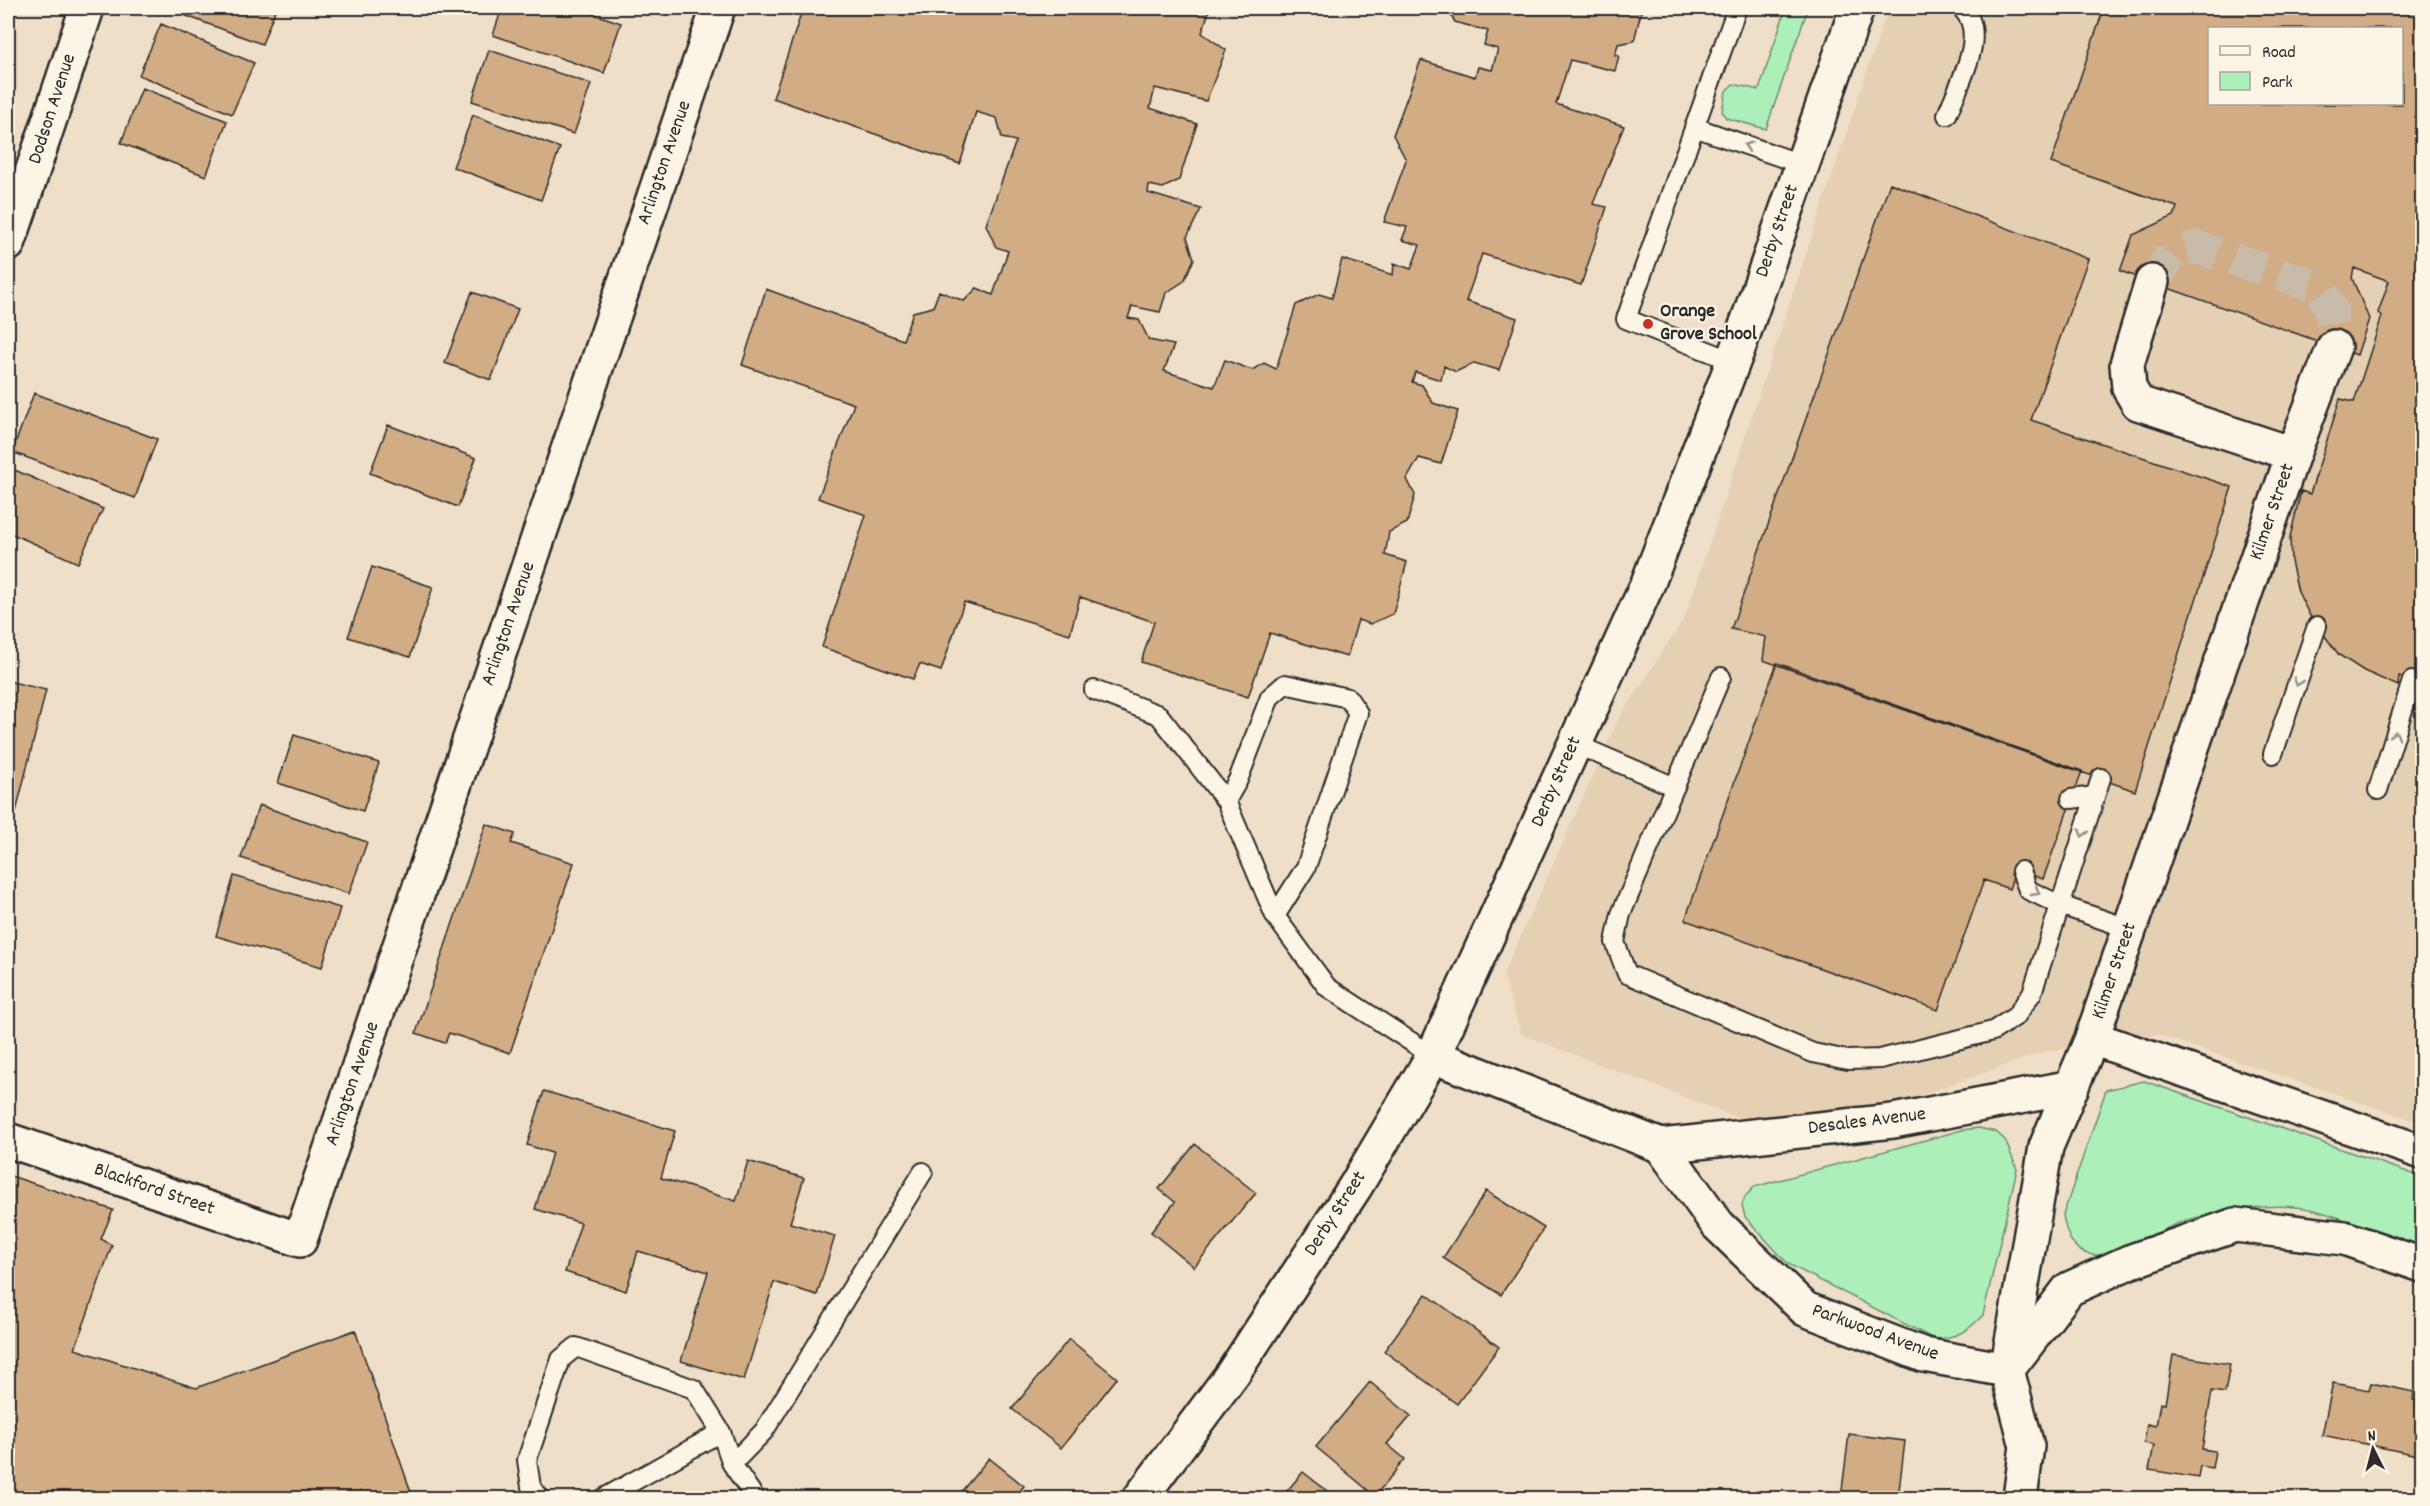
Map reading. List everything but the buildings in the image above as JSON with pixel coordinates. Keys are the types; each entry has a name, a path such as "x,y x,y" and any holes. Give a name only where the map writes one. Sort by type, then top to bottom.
{"street":[{"name":"Dodson Avenue","path":"8,244 87,8"},
{"name":"Arlington Avenue","path":"300,1240 718,8"},
{"name":"Derby Street","path":"1140,1498 1233,1373 1355,1187 1433,1056 1648,583 1733,361 1857,8"},
{"path":"2152,282 2127,364 2129,388 2138,403 2293,454"},
{"name":"Kilmer Street","path":"2020,1498 2027,1446 2007,1370 2046,1147 2092,1038 2293,454 2334,346"},
{"path":"2092,1038 2422,1152"},
{"path":"1433,1056 1661,1146"},
{"name":"Desales Avenue","path":"1661,1146 1893,1120 2072,1087"},
{"name":"Blackford Street","path":"8,1140 300,1240"},
{"name":"Parkwood Avenue","path":"1661,1146 1718,1225 1805,1309 1924,1355 2007,1370"},
{"path":"2007,1370 2069,1290 2129,1262 2235,1225 2344,1238 2422,1265"}],"lane":[{"path":"1733,361 1626,320 1737,8"},
{"path":"1947,114 1974,41 1974,22 1961,8"},
{"path":"1694,127 1801,164"},
{"path":"2273,754 2317,626"},
{"path":"1721,677 1621,914 1615,942 1627,974 1813,1053 1848,1060 1880,1059 1993,1031 2016,1016 2032,993 2101,778"},
{"path":"2378,790 2412,681"},
{"path":"1226,801 1238,780 1270,697 1285,684 1348,698 1358,713 1306,867 1275,916"},
{"path":"1094,690 1159,715 1226,801 1275,916 1327,987 1433,1056"},
{"path":"1575,744 1675,787"},
{"path":"2071,799 2095,796"},
{"path":"2021,871 2028,890 2060,905 2130,929"},
{"path":"732,1464 764,1431 923,1172"},
{"path":"540,1498 531,1487 527,1460 561,1359 576,1347 694,1389 721,1432 732,1464 755,1498"},
{"path":"604,1498 721,1432"}],"shaded area":[{"path":"1888,8 2422,8 2422,1123 2159,1035 2043,1052 1916,1097 1756,1125 1521,1034 1503,975 1618,720 1685,617"}],"green space":[{"path":"1786,8 1808,8 1766,129 1726,118 1722,111 1726,91 1733,84 1759,90"},
{"path":"2144,1081 2422,1177 2422,1246 2314,1210 2283,1206 2233,1210 2187,1220 2129,1248 2105,1255 2093,1255 2080,1250 2068,1235 2063,1215 2106,1090"},
{"path":"1979,1128 1996,1132 2005,1140 2017,1169 1983,1315 1956,1335 1934,1339 1788,1264 1745,1217 1742,1205 1745,1197 1754,1187 1962,1130"}],"tunnel":[{"path":"2152,282 2173,253 2196,247 2319,287 2331,309 2334,347"}],"place":[{"name":"Orange Grove School","path":"1648,324"}]}
